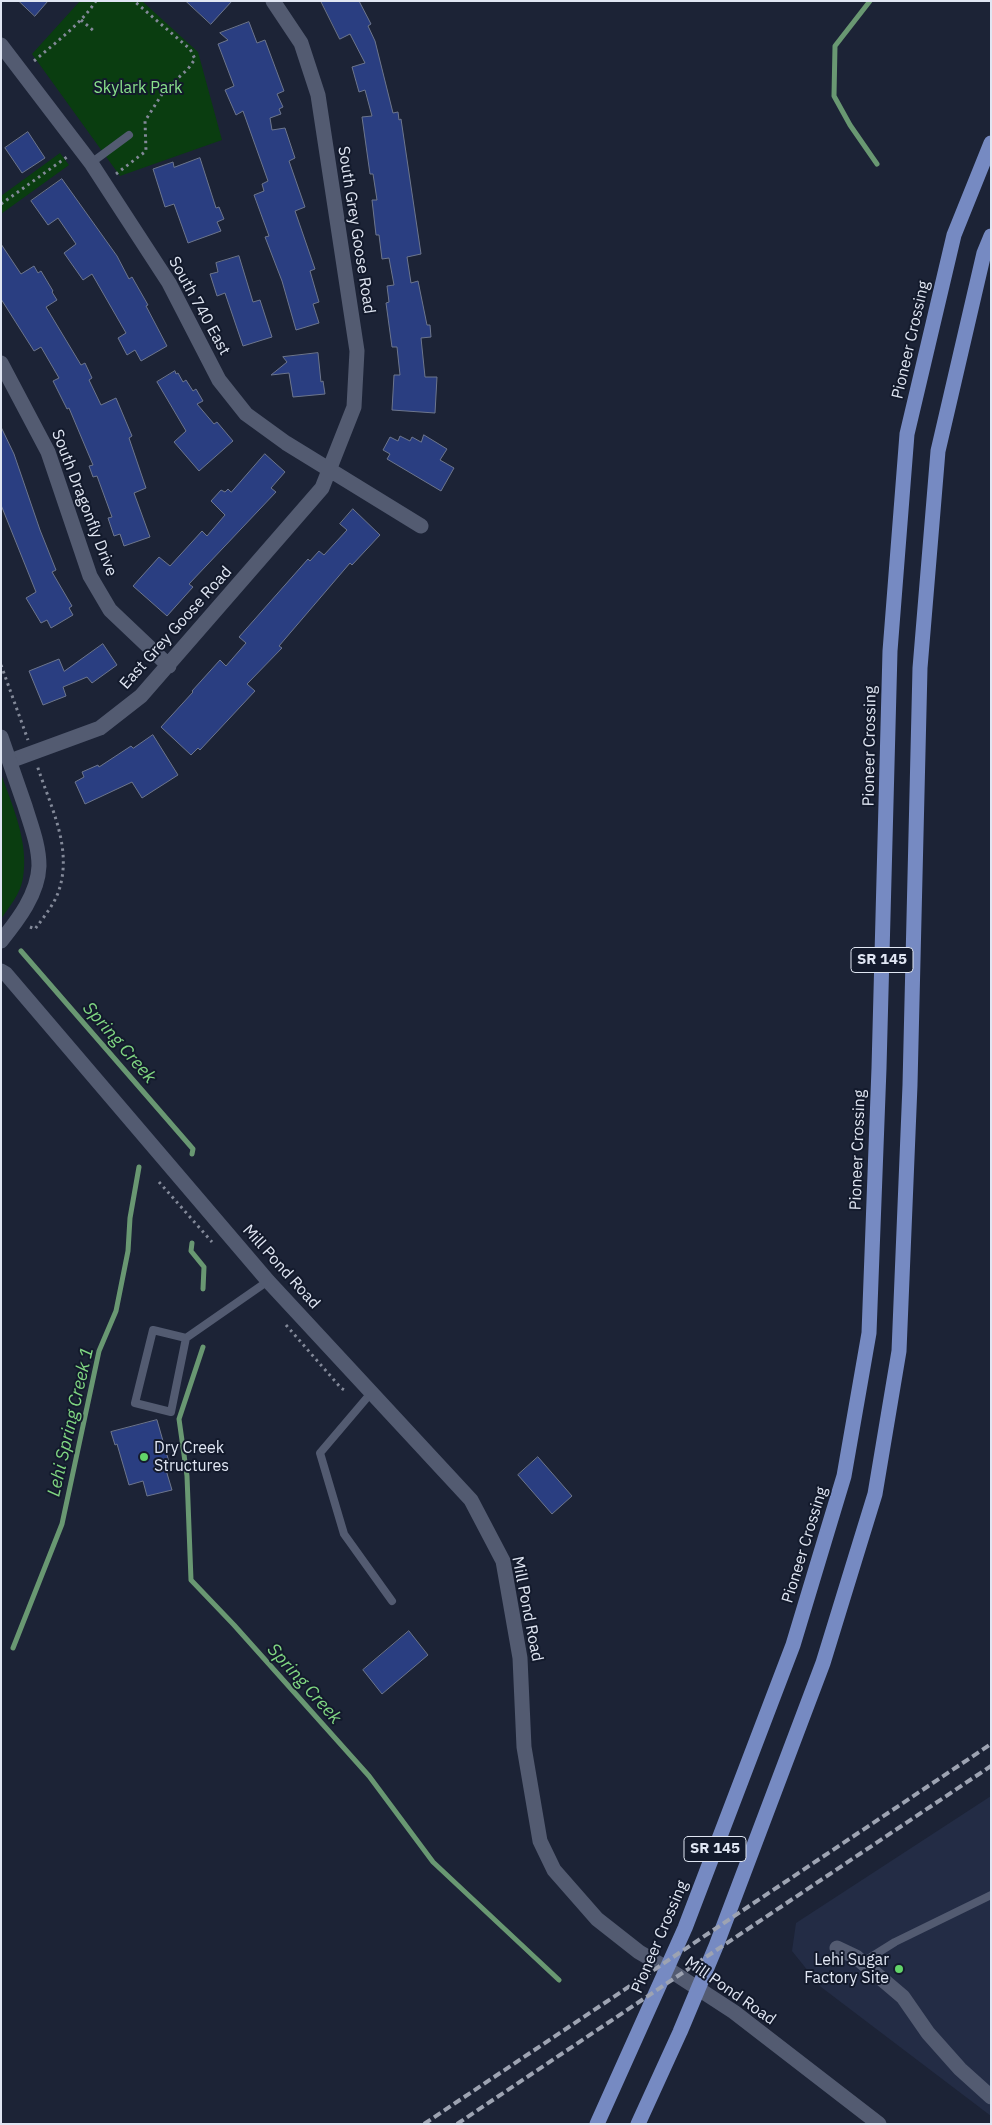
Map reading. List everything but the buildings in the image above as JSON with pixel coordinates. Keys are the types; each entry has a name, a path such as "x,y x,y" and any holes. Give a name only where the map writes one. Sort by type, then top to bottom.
{"highway":[{"name":"Pioneer Crossing","path":"598,2124 685,1928 793,1645 844,1476 869,1333 879,1068 890,651 907,434 954,235 991,143"},
{"name":"SR 145","path":"638,2124 698,1988 759,1834 823,1663 875,1494 899,1350 910,1086 920,668 938,451 984,253 991,236"}],"street":[{"name":"South Grey Goose Road","path":"273,1 302,43 318,95 357,351 354,407 330,470"},
{"name":"South 740 East","path":"1,45 91,163 169,283 219,380 246,414 286,444 421,526"},
{"name":"South Dragonfly Drive","path":"1,363 48,452 90,576 110,610 169,666"},
{"name":"East Grey Goose Road","path":"10,761 100,728 141,696 322,488 330,470"},
{"path":"1,737 37,842 39,866 36,882 29,899 17,921 1,941"},
{"name":"Mill Pond Road","path":"1,971 6,974 268,1281 471,1500 502,1560 520,1658 524,1747 540,1841 554,1870 597,1919 634,1948 737,2015 878,2124"},
{"path":"837,1948 863,1962 903,1997 928,2033 960,2069 991,2097"}],"lane":[{"path":"91,163 129,135"},
{"path":"186,1338 153,1330 135,1403 171,1412 186,1338 268,1281"},
{"path":"371,1393 320,1453 344,1534 392,1601"},
{"path":"863,1962 895,1942 991,1895"}],"path":[{"path":"34,61 81,20 96,1"},
{"path":"116,175 146,151 145,121 164,91 188,69 195,59 190,50 134,1"},
{"path":"81,20 95,32"},
{"path":"1,204 67,157"},
{"path":"1,665 25,733"}],"shaded area":[{"name":"Lehi Sugar Factory Site","path":"991,1796 991,2116 821,1987 792,1951 796,1923"}],"green space":[{"name":"Skylark Park","path":"80,1 142,1 198,52 222,140 120,176 32,54"},
{"path":"60,153 69,165 1,214 1,196"},
{"path":"1,774 19,825 24,852 24,865 20,889 1,919"}],"waterway":[{"path":"870,1 835,46 834,96 850,125 877,164"},
{"name":"Spring Creek","path":"21,951 193,1149 192,1154"},
{"name":"Lehi Spring Creek 1","path":"13,1648 62,1524 99,1351 116,1311 128,1251 130,1218 139,1167"},
{"name":"Spring Creek","path":"192,1243 191,1251 204,1267 203,1289"},
{"name":"Spring Creek","path":"203,1347 179,1419 187,1476 191,1580 234,1625 369,1776 433,1862 559,1980"}],"railway":[{"path":"424,2124 991,1744"},
{"path":"457,2124 991,1766"}],"place":[{"name":"Dry Creek Structures","path":"144,1457"},
{"name":"Lehi Sugar Factory Site","path":"899,1969"}]}
